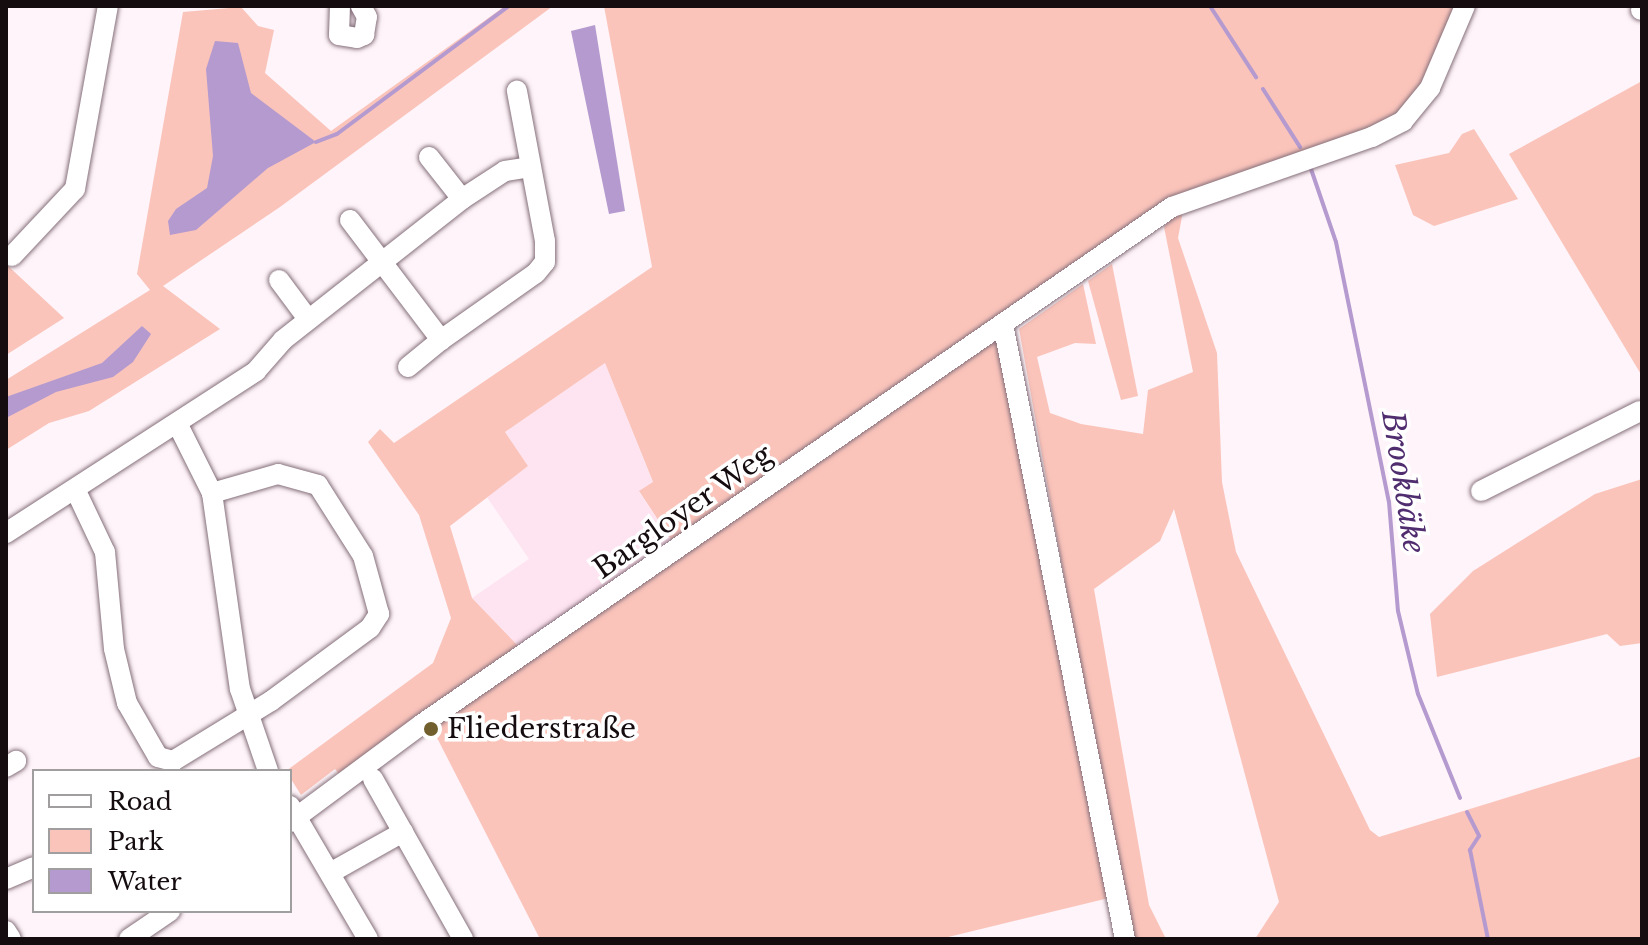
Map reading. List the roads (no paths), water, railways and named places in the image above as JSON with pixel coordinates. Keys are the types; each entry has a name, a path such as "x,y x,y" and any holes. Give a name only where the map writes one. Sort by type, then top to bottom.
{"street":[{"path":"12,256 75,189 108,6"},
{"path":"340,6 339,35 357,38 364,35 367,17 361,6"},
{"name":"Bargloyer Weg","path":"293,815 1172,207 1403,121 1430,88 1465,6"},
{"path":"408,367 545,262 517,91"},
{"path":"429,157 462,199"},
{"path":"6,533 178,425 195,409 256,371 308,319 462,199 505,171 530,167"},
{"path":"350,220 441,340"},
{"path":"279,280 308,319"},
{"path":"1003,324 1125,939"},
{"path":"1481,491 1640,411"},
{"path":"178,425 212,493 246,715 267,769"},
{"path":"76,491 105,552 114,649 127,703 158,757 173,761 246,715 370,628 379,609 363,556 318,485 278,474 212,493"},
{"path":"373,779 463,939"},
{"path":"293,815 368,939"},
{"path":"330,873 403,832"},
{"path":"6,879 32,868"},
{"path":"129,939 167,913"},
{"path":"6,931 11,939"}],"water":[{"path":"595,25 625,211 609,214 571,31"},
{"path":"215,41 238,43 251,93 316,142 268,168 196,230 170,235 168,221 176,209 207,188 213,156 206,69"},
{"path":"142,326 151,334 133,362 113,377 56,392 6,418 6,397 102,363"}],"waterway":[{"path":"316,142 337,134 509,6"},
{"name":"Brookbäke","path":"1210,6 1256,77"},
{"name":"Brookbäke","path":"1263,89 1300,147"},
{"name":"Brookbäke","path":"1311,169 1336,242 1389,502 1398,611 1418,694 1460,798"},
{"name":"Brookbäke","path":"1467,812 1479,836 1470,850 1488,939"}],"place":[{"name":"Fliederstraße","path":"431,729"}]}
